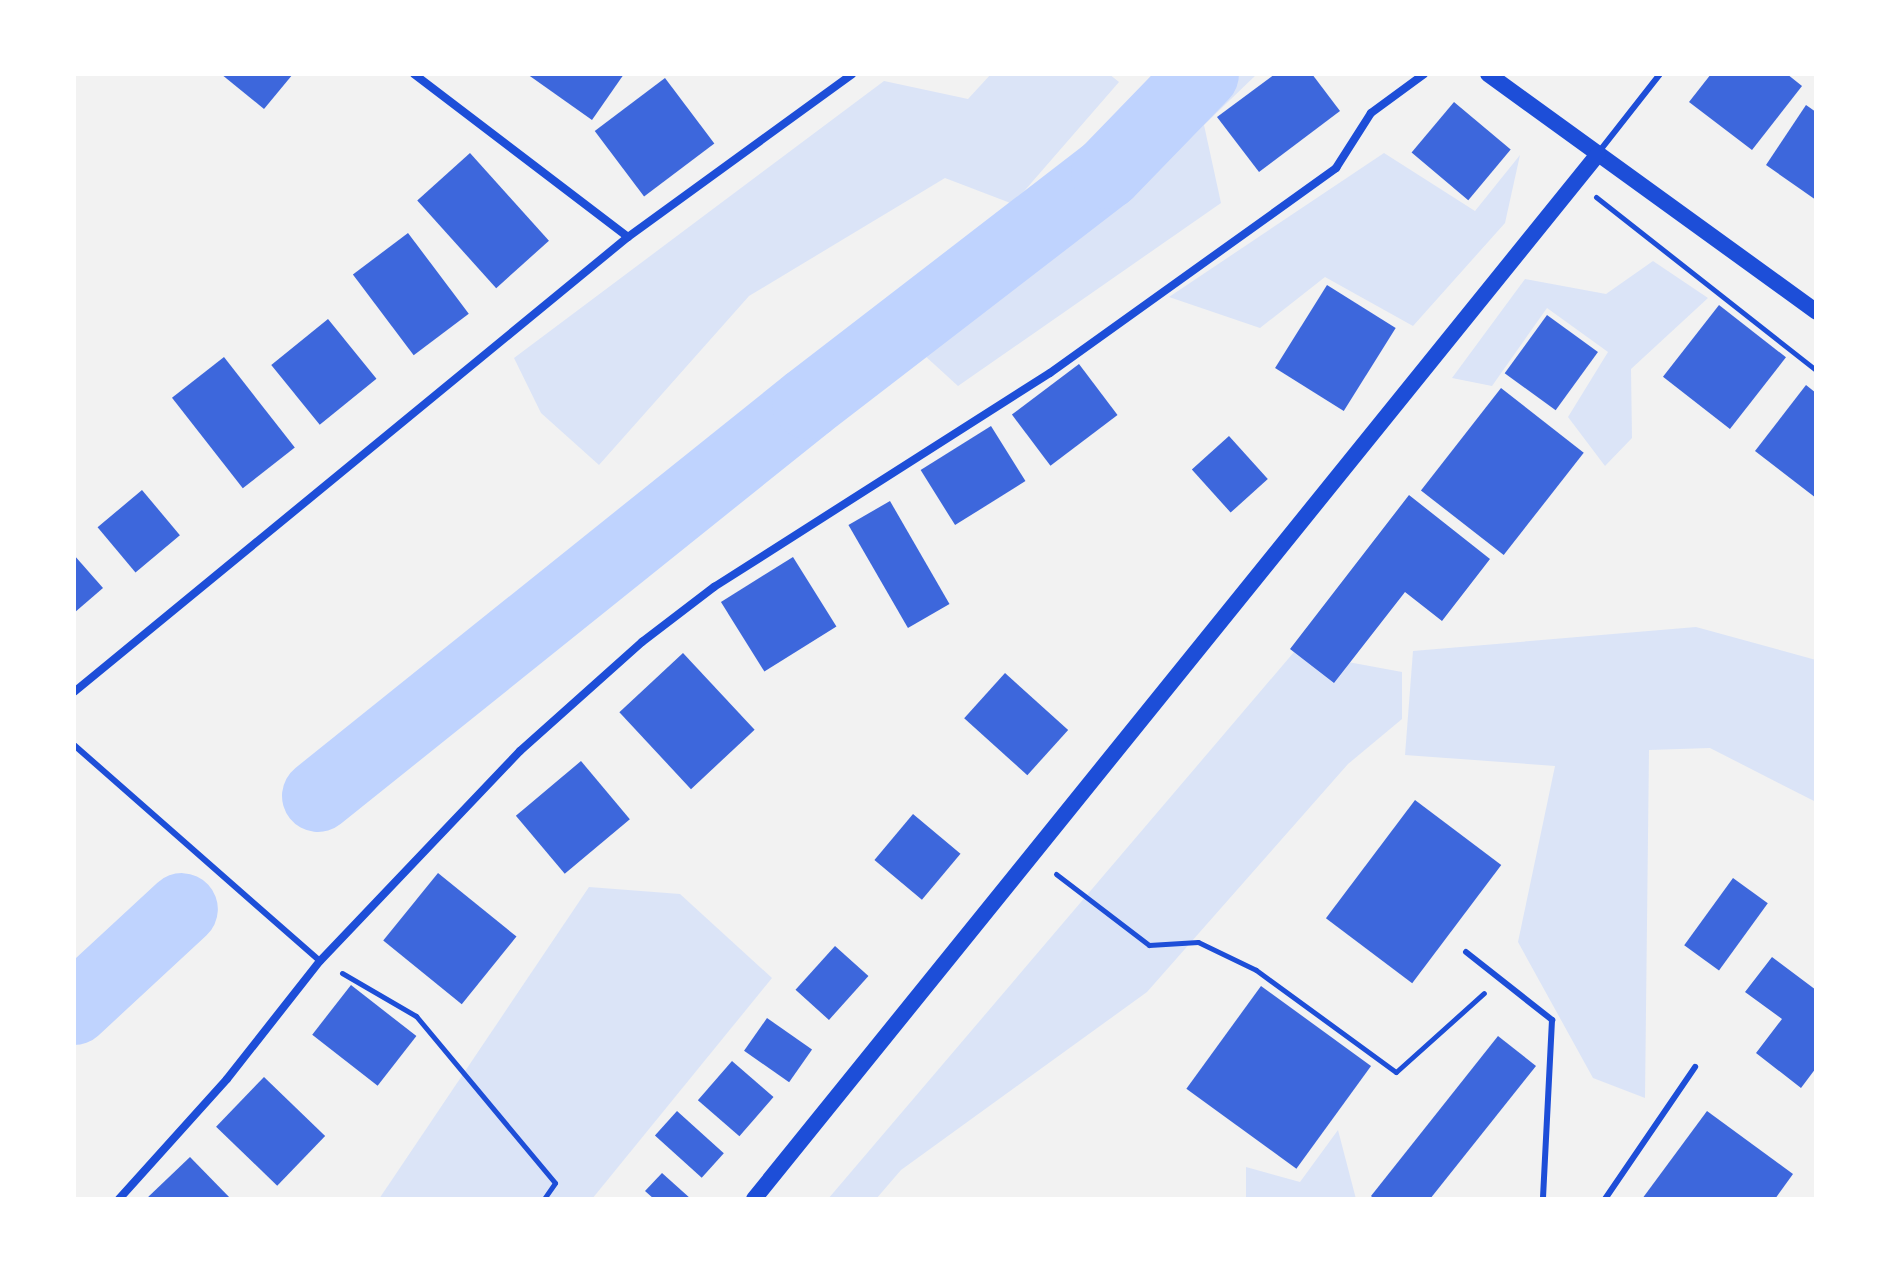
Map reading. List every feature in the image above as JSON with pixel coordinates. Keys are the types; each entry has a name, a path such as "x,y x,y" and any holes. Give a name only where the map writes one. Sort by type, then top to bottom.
{"main road":[{"path":"1488,74 1816,311"},
{"path":"754,1199 1598,154"}],"street":[{"path":"414,74 628,237"},
{"path":"74,692 628,237 852,74"},
{"path":"119,1199 227,1079 320,961 520,751 642,642 714,587 1050,373 1336,168 1371,113 1424,74"}],"lane":[{"path":"1598,154 1660,74"},
{"path":"74,745 320,961"},
{"path":"1466,952 1552,1020 1543,1199"},
{"path":"1605,1199 1695,1067"}],"path":[{"path":"1577,182 1816,370"},
{"path":"1056,874 1149,945 1198,942 1256,970 1396,1072 1499,978"},
{"path":"320,961 416,1016 555,1183 544,1199"}],"shaded area":[{"path":"991,74 1109,74 1119,82 1013,204 945,178 749,296 599,465 541,413 514,358 884,81 968,99"},
{"path":"1221,74 1257,74 1204,125 1221,203 958,386 912,344 1150,151"},
{"path":"1384,153 1475,211 1520,155 1505,223 1413,326 1325,277 1260,328 1169,297"},
{"path":"1653,261 1708,298 1631,369 1632,438 1605,466 1568,417 1608,352 1547,308 1492,386 1452,378 1525,279 1606,294"},
{"path":"1696,627 1816,660 1816,802 1710,748 1649,750 1645,1098 1593,1078 1518,942 1555,766 1405,755 1413,651"},
{"path":"1294,652 1402,672 1402,719 1348,764 1147,992 901,1170 876,1199 828,1199"},
{"path":"589,887 680,894 772,978 592,1199 379,1199"},
{"path":"1338,1130 1356,1199 1246,1199 1246,1167 1300,1182"}],"building":[{"path":"221,74 293,74 264,109"},
{"path":"527,74 624,74 592,120"},
{"path":"1275,74 1312,74 1340,111 1259,172 1217,117"},
{"path":"1711,74 1787,74 1802,86 1752,150 1689,102"},
{"path":"665,78 714,143 644,196 595,131"},
{"path":"1454,102 1511,150 1468,200 1412,153"},
{"path":"1806,105 1816,112 1816,200 1766,165"},
{"path":"470,153 549,241 496,288 417,201"},
{"path":"408,233 469,314 414,355 353,275"},
{"path":"1327,285 1396,328 1344,411 1275,368"},
{"path":"1719,305 1786,357 1730,429 1663,377"},
{"path":"1547,315 1598,352 1556,410 1505,373"},
{"path":"328,319 376,379 320,425 271,365"},
{"path":"224,357 295,448 243,488 172,398"},
{"path":"1079,364 1118,415 1050,466 1012,415"},
{"path":"1806,385 1816,393 1816,498 1755,451"},
{"path":"1501,388 1584,453 1504,555 1421,490"},
{"path":"991,426 1025,481 955,525 921,470"},
{"path":"1229,436 1268,479 1231,513 1192,469"},
{"path":"142,490 180,535 135,572 98,527"},
{"path":"1409,495 1490,559 1442,621 1405,592 1334,683 1290,649"},
{"path":"890,501 950,604 908,628 848,525"},
{"path":"74,555 103,588 74,613"},
{"path":"793,557 836,627 764,672 721,602"},
{"path":"683,653 755,730 691,789 619,712"},
{"path":"1005,673 1068,730 1027,775 964,718"},
{"path":"581,761 630,819 565,874 516,816"},
{"path":"1415,800 1501,865 1412,983 1326,918"},
{"path":"913,814 960,854 922,900 874,860"},
{"path":"438,873 516,937 462,1004 383,941"},
{"path":"1733,878 1768,903 1719,970 1684,945"},
{"path":"835,946 868,976 829,1020 796,990"},
{"path":"1772,957 1816,990 1816,1068 1801,1088 1756,1053 1782,1019 1745,992"},
{"path":"351,985 416,1036 378,1086 312,1035"},
{"path":"1261,986 1371,1066 1296,1169 1186,1089"},
{"path":"767,1018 812,1050 789,1082 744,1051"},
{"path":"1498,1036 1536,1066 1430,1199 1374,1199 1371,1196"},
{"path":"732,1061 774,1097 739,1136 698,1100"},
{"path":"264,1077 325,1136 277,1186 216,1127"},
{"path":"677,1111 724,1153 702,1178 655,1136"},
{"path":"1707,1111 1793,1174 1775,1199 1642,1199"},
{"path":"190,1157 231,1199 146,1199"},
{"path":"662,1173 691,1199 654,1199 645,1191"}],"waterway":[{"path":"318,796 808,403 1107,173 1203,74"},
{"path":"74,1009 182,909"}]}
